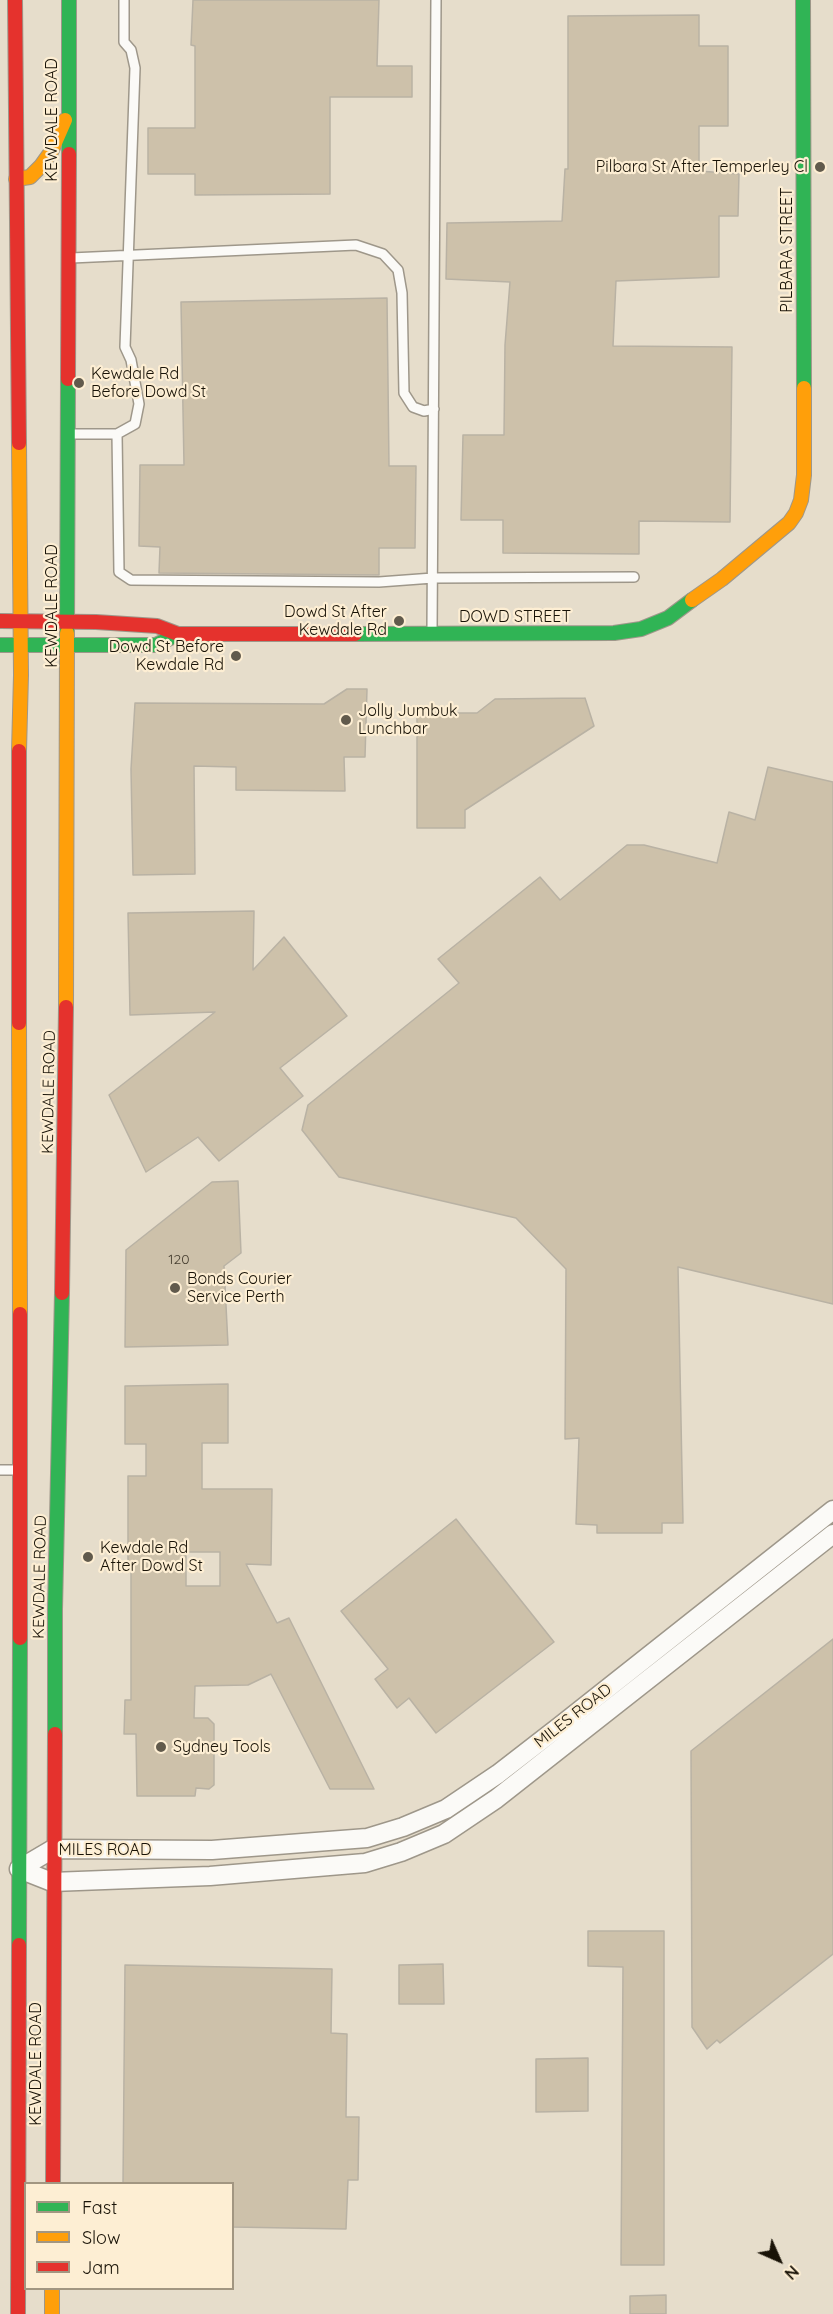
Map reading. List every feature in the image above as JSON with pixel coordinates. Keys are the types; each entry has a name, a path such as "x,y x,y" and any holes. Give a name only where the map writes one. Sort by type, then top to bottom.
{"main road":[{"name":"KEWDALE ROAD","path":"15,0 21,622 19,750 30,1470 14,1974 18,2166 14,2237 22,2262 18,2314"},
{"name":"KEWDALE ROAD","path":"53,2182 52,1882 55,1609 66,1108 69,0"},
{"name":"PILBARA STREET","path":"801,500 804,475 803,0"},
{"path":"16,179 30,177 41,166 51,152 69,112"},
{"name":"DOWD STREET","path":"0,621 157,626 178,634 582,634 641,629 668,618 751,556 789,523 801,500"},
{"path":"6,570 19,537"},
{"name":"DOWD STREET","path":"0,645 156,645 178,634"},
{"path":"5,710 19,750"},
{"path":"30,1470 59,1470"},
{"path":"3,2190 18,2166"},
{"path":"52,2290 52,2314"}],"street":[{"name":"MILES ROAD","path":"19,1869 53,1849 212,1850 367,1838 403,1827 446,1809 534,1747 833,1510"},
{"name":"MILES ROAD","path":"19,1869 52,1882 210,1876 355,1864 401,1852 444,1834 496,1799 833,1534"},
{"path":"0,2263 22,2262"}],"lane":[{"path":"68,434 117,434 135,424 139,404 131,360 125,347 135,68 130,50 124,42 124,0"},
{"path":"432,633 436,0"},
{"path":"69,258 356,245 383,254 398,270 402,293 404,393 413,406 424,411 434,409"},
{"path":"117,434 119,572 131,580 379,582 433,578 633,577"},
{"path":"0,1470 30,1470"}],"building":[{"path":"193,0 379,0 377,66 412,66 412,97 330,97 330,194 195,195 195,174 148,174 148,128 195,128 195,46 191,45"},
{"path":"699,15 699,46 728,46 728,126 699,126 699,171 739,174 738,216 719,216 719,277 616,281 613,346 732,347 730,522 639,521 639,554 503,553 503,520 461,520 463,435 504,435 505,345 510,282 446,279 447,223 562,221 565,169 568,169 568,16"},
{"path":"387,298 389,466 416,466 415,548 379,548 379,575 159,573 160,547 139,546 140,465 184,465 181,302"},
{"path":"347,689 367,689 365,757 344,757 345,791 236,790 236,767 194,766 195,874 133,875 131,769 135,703 324,704"},
{"path":"585,698 594,726 465,810 465,828 417,828 417,713 477,713 495,699"},
{"path":"768,767 833,782 833,1304 678,1267 683,1523 662,1523 662,1533 597,1533 597,1525 576,1524 579,1438 565,1439 566,1269 516,1218 339,1177 302,1130 308,1105 459,983 438,959 540,877 560,900 627,845 644,845 717,863 729,812 755,820"},
{"path":"254,911 253,970 284,937 347,1016 280,1068 303,1096 219,1161 198,1137 146,1172 109,1095 215,1012 130,1015 128,913"},
{"path":"238,1181 241,1253 224,1266 228,1345 125,1347 126,1250 212,1182"},
{"path":"228,1384 228,1443 202,1443 202,1489 272,1489 271,1565 246,1564 277,1623 289,1618 374,1789 330,1789 271,1674 248,1685 195,1686 194,1718 208,1718 214,1724 214,1785 209,1789 196,1788 195,1796 137,1796 136,1734 124,1734 125,1700 131,1700 128,1476 146,1476 146,1444 125,1444 125,1386","holes":["186,1552 220,1552 220,1586 186,1586"]},
{"path":"456,1519 554,1642 436,1733 409,1698 397,1708 375,1679 388,1669 341,1611"},
{"path":"833,1639 833,1954 720,2043 717,2040 707,2049 692,2027 691,1751"},
{"path":"588,1931 664,1931 664,2265 621,2265 623,1967 588,1966"},
{"path":"443,1964 444,2004 399,2004 399,1965"},
{"path":"125,1965 332,1969 331,2033 347,2034 346,2117 359,2117 358,2180 348,2180 346,2229 234,2227 234,2182 123,2182"},
{"path":"588,2058 588,2111 536,2112 536,2059"},
{"path":"666,2295 666,2314 630,2314 630,2296"}],"traffic: fast":[{"path":"69,0 69,154"},
{"path":"803,0 804,388"},
{"path":"67,633 68,379"},
{"path":"355,634 614,633 641,629 668,618 692,600"},
{"path":"0,645 156,645 178,634"},
{"path":"55,1734 55,1609 62,1293"},
{"path":"19,1945 20,1638"}],"traffic: slow":[{"path":"16,179 30,177 41,166 51,152 65,120"},
{"path":"692,600 722,579 789,523 796,513 801,500 804,475 804,388"},
{"path":"19,443 21,675 19,751"},
{"path":"66,1007 67,633"},
{"path":"19,1023 20,1314"},
{"path":"52,2290 52,2314"}],"traffic: jam":[{"path":"15,0 19,443"},
{"path":"68,379 69,154"},
{"path":"0,621 96,622 157,626 178,634 355,634"},
{"path":"19,751 19,1023"},
{"path":"62,1293 66,1007"},
{"path":"20,1314 20,1638"},
{"path":"53,2182 55,1734"},
{"path":"18,2314 19,1945"}],"place":[{"name":"Pilbara St After Temperley Cl","path":"820,167"},
{"name":"Kewdale Rd Before Dowd St","path":"79,383"},
{"name":"Dowd St After Kewdale Rd","path":"399,621"},
{"name":"Dowd St Before Kewdale Rd","path":"236,656"},
{"name":"Jolly Jumbuk Lunchbar","path":"346,720"},
{"name":"Bonds Courier Service Perth","path":"175,1288"},
{"name":"Kewdale Rd After Dowd St","path":"88,1557"},
{"name":"Sydney Tools","path":"161,1747"}]}
